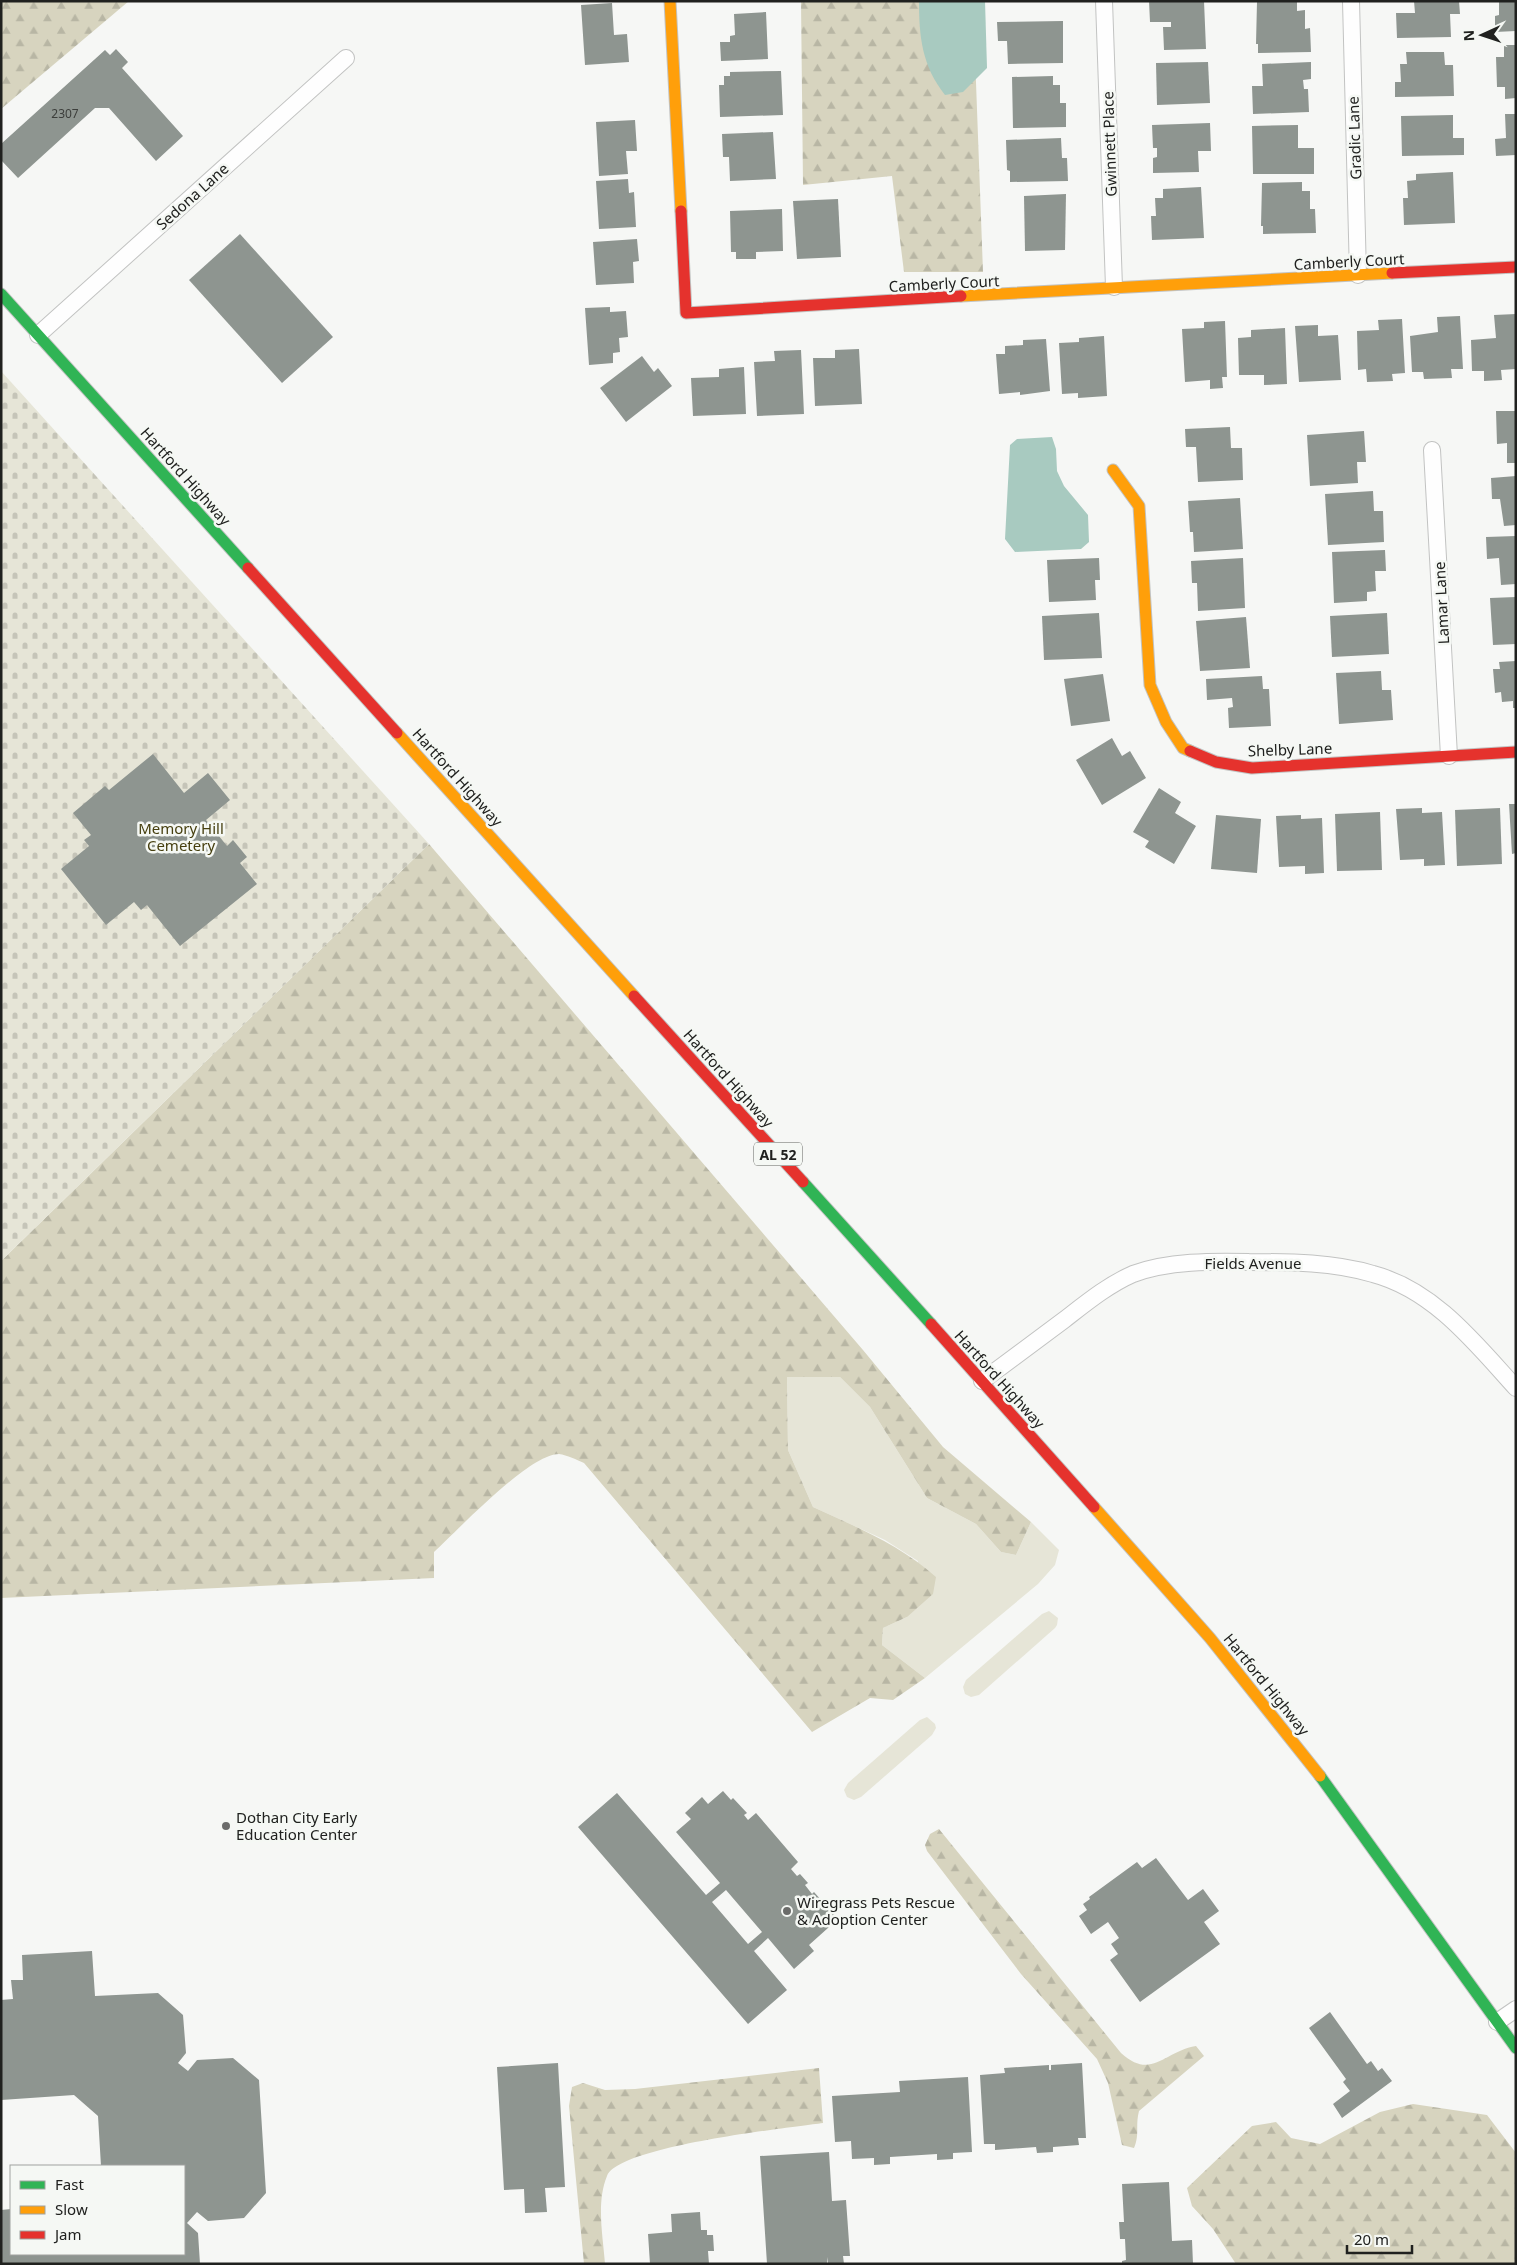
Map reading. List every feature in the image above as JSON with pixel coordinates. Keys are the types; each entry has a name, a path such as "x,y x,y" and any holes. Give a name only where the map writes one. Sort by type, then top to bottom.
{"main road":[{"name":"Camberly Court","path":"670,1 686,313 1114,287 1516,267"},
{"name":"Hartford Highway","path":"1,294 982,1381 1223,1653 1309,1761 1516,2048"},
{"name":"Shelby Lane","path":"1113,470 1138,506 1150,685 1166,722 1183,748 1216,762 1252,768 1516,752"}],"street":[{"name":"Gwinnett Place","path":"1104,1 1114,287"},
{"name":"Gradic Lane","path":"1351,1 1358,275"},
{"name":"Sedona Lane","path":"38,335 346,58"},
{"name":"Lamar Lane","path":"1432,450 1450,756"},
{"name":"Fields Avenue","path":"982,1381 1104,1290 1134,1274 1162,1267 1230,1261 1307,1263 1345,1267 1383,1278 1408,1289 1442,1311 1472,1340 1516,1388"},
{"path":"1497,2022 1516,2009"}],"green space":[{"path":"1,1 129,1 1,109"},
{"path":"801,1 973,1 983,272 904,272 892,176 803,185"},
{"name":"Memory Hill Cemetery","path":"1,371 429,844 1,1261"},
{"path":"429,844 863,1350 943,1447 1031,1522 1016,1555 1001,1552 976,1524 927,1498 870,1407 840,1377 787,1377 788,1450 813,1507 893,1546 936,1577 933,1594 907,1617 883,1628 882,1645 925,1678 893,1700 870,1698 812,1732 584,1463 569,1456 559,1454 546,1457 513,1479 476,1511 434,1552 434,1578 1,1598 1,1261"},
{"path":"787,1377 840,1377 870,1407 927,1498 976,1524 1001,1552 1016,1555 1031,1522 1059,1550 1055,1565 1038,1584 925,1678 882,1645 883,1628 907,1617 918,1561 885,1540 813,1507 788,1450"},
{"path":"1049,1611 1058,1618 1055,1628 979,1695 971,1697 965,1694 963,1687 966,1680 1042,1614"},
{"path":"927,1717 935,1724 936,1728 932,1735 861,1797 854,1800 847,1797 844,1790 848,1783 920,1720"},
{"path":"939,1829 1121,2053 1132,2061 1141,2064 1158,2062 1175,2053 1196,2046 1204,2056 1139,2111 1137,2138 1134,2148 1122,2145 1108,2083 1097,2059 1021,1974 927,1851 925,1845 930,1834"},
{"path":"819,2068 823,2123 742,2134 671,2147 618,2165 607,2176 602,2197 601,2220 605,2264 584,2264 569,2106 572,2087 583,2083 605,2090 635,2089"},
{"path":"1413,2104 1487,2115 1516,2153 1516,2264 1236,2264 1213,2229 1192,2206 1187,2188 1252,2126 1276,2122 1291,2138 1320,2144 1380,2112"}],"shaded area":[{"path":"919,1 985,1 987,68 963,92 945,95 931,73 921,39"},
{"path":"1052,437 1056,449 1057,471 1064,486 1088,515 1089,542 1081,549 1015,552 1005,539 1010,445 1017,439"}],"building":[{"path":"1149,1 1204,1 1206,49 1164,50 1163,27 1171,27 1171,22 1150,22"},
{"path":"1297,1 1297,11 1305,10 1305,29 1310,28 1311,52 1258,53 1258,44 1256,44 1257,2"},
{"path":"1414,1 1459,1 1460,14 1450,14 1451,37 1397,38 1396,13 1415,13"},
{"path":"1499,1 1516,1 1516,31 1495,32 1495,16 1499,15"},
{"path":"612,3 614,35 627,34 629,62 585,65 581,5"},
{"path":"766,12 768,59 721,61 720,42 730,42 730,36 735,35 734,14"},
{"path":"1063,21 1063,63 1008,64 1007,41 998,41 997,22"},
{"path":"1504,45 1516,45 1516,98 1505,99 1505,87 1497,87 1496,57 1504,57"},
{"path":"116,49 128,62 122,68 183,136 156,161 109,108 95,108 18,178 1,160 1,144 105,50 110,55"},
{"path":"1406,52 1444,52 1445,65 1453,65 1454,96 1395,97 1395,82 1401,82 1400,64 1407,64"},
{"path":"1208,62 1210,103 1157,105 1156,63"},
{"path":"1311,62 1311,79 1303,80 1304,89 1308,89 1309,112 1253,114 1252,86 1263,86 1262,64"},
{"path":"781,71 783,115 720,117 719,85 724,85 724,76 730,76 730,72"},
{"path":"1053,76 1053,85 1060,85 1060,103 1066,103 1066,127 1013,128 1012,77"},
{"path":"1505,114 1516,114 1516,155 1496,156 1495,139 1506,138"},
{"path":"1453,115 1453,138 1464,138 1464,155 1402,156 1401,116"},
{"path":"635,120 637,151 626,151 628,174 599,176 596,122"},
{"path":"1210,123 1211,151 1198,151 1199,172 1153,173 1153,158 1157,157 1157,148 1153,148 1152,125"},
{"path":"1298,125 1298,148 1314,148 1314,174 1253,174 1252,126"},
{"path":"773,132 776,179 730,181 729,157 723,157 722,134"},
{"path":"1061,138 1062,158 1067,158 1068,181 1010,182 1010,171 1007,170 1006,140"},
{"path":"1453,172 1455,223 1404,225 1403,198 1408,198 1407,181 1416,180 1416,174"},
{"path":"628,179 629,193 634,192 636,227 599,229 596,181"},
{"path":"1302,182 1302,191 1310,191 1310,209 1315,209 1316,233 1263,234 1263,226 1261,226 1262,183"},
{"path":"1201,187 1204,238 1152,240 1151,216 1156,216 1155,198 1163,198 1163,189"},
{"path":"1066,194 1065,250 1025,251 1024,196"},
{"path":"838,199 841,257 797,259 793,201"},
{"path":"782,209 783,251 756,252 756,259 736,259 736,252 731,252 730,211"},
{"path":"240,234 333,337 282,383 189,280"},
{"path":"637,239 639,261 633,262 634,283 596,285 593,242"},
{"path":"610,307 610,312 626,311 628,337 619,338 620,352 613,353 613,363 589,365 585,308"},
{"path":"1516,314 1516,369 1501,370 1502,380 1484,381 1484,371 1472,371 1471,340 1496,338 1494,315"},
{"path":"1460,316 1463,369 1451,369 1452,378 1424,379 1423,372 1412,372 1410,336 1438,332 1437,317"},
{"path":"1402,319 1405,373 1392,374 1393,381 1367,382 1366,369 1358,370 1357,331 1379,330 1378,320"},
{"path":"1225,321 1227,377 1222,377 1223,388 1210,389 1210,380 1185,382 1182,329 1204,328 1204,322"},
{"path":"1318,325 1318,336 1338,335 1341,380 1299,382 1295,326"},
{"path":"1285,328 1287,384 1264,385 1264,375 1239,375 1238,338 1251,337 1251,330"},
{"path":"1104,336 1107,396 1078,398 1078,393 1062,394 1059,343 1079,342 1079,338"},
{"path":"1046,339 1050,391 1020,395 1020,392 999,394 996,354 1005,354 1005,346 1023,345 1023,340"},
{"path":"859,349 862,404 815,406 813,358 835,358 835,350"},
{"path":"801,350 804,414 757,416 754,362 775,361 774,351"},
{"path":"642,356 654,372 658,368 672,386 626,422 600,388"},
{"path":"744,367 746,414 693,416 691,378 719,377 719,369"},
{"path":"1496,411 1516,411 1516,463 1507,463 1507,443 1497,444"},
{"path":"1230,427 1231,448 1242,448 1243,480 1198,482 1196,447 1186,447 1185,429"},
{"path":"1364,431 1366,462 1357,462 1358,483 1310,486 1307,435"},
{"path":"1516,476 1516,525 1504,526 1500,499 1492,499 1491,478"},
{"path":"1373,491 1374,511 1383,511 1384,542 1328,545 1325,494"},
{"path":"1240,498 1243,549 1194,552 1193,532 1190,532 1188,501"},
{"path":"1516,536 1516,584 1501,585 1499,558 1487,559 1486,537"},
{"path":"1385,550 1386,571 1375,571 1376,591 1367,592 1367,601 1334,603 1332,552"},
{"path":"1099,558 1100,580 1095,580 1096,600 1049,602 1047,560"},
{"path":"1243,558 1245,608 1198,611 1197,583 1192,583 1191,561"},
{"path":"1516,597 1516,644 1493,645 1490,598"},
{"path":"1099,613 1102,658 1044,660 1042,616"},
{"path":"1387,613 1389,654 1332,657 1330,616"},
{"path":"1246,617 1250,668 1200,671 1196,621"},
{"path":"1516,661 1516,708 1513,708 1513,701 1502,702 1501,692 1495,693 1493,669 1500,669 1499,662"},
{"path":"1381,671 1382,690 1391,690 1393,720 1339,724 1336,673"},
{"path":"1103,674 1110,721 1071,726 1064,679"},
{"path":"1262,676 1263,689 1269,689 1271,726 1229,728 1228,708 1233,707 1232,698 1207,700 1206,679"},
{"path":"1112,738 1122,756 1130,751 1146,778 1102,805 1076,760"},
{"path":"153,754 184,793 208,773 230,800 206,820 227,846 233,840 247,857 240,863 257,884 180,946 147,905 141,910 134,902 106,925 61,869 89,846 84,840 91,835 73,813 105,786 109,790"},
{"path":"1159,788 1181,802 1175,813 1196,826 1174,864 1145,847 1149,841 1133,832"},
{"path":"1509,804 1516,804 1516,853 1512,854"},
{"path":"1422,808 1422,813 1442,812 1445,865 1424,866 1424,859 1400,860 1396,809"},
{"path":"1500,808 1502,864 1457,866 1455,810"},
{"path":"1380,812 1382,870 1337,871 1335,814"},
{"path":"1216,815 1261,819 1257,873 1211,869"},
{"path":"1301,815 1301,819 1322,818 1324,873 1305,874 1305,866 1279,867 1276,816"},
{"name":"Wiregrass Pets Rescue & Adoption Center","path":"723,1791 731,1800 733,1798 747,1813 744,1815 748,1820 756,1813 798,1862 791,1869 797,1876 800,1874 808,1883 805,1885 812,1894 814,1892 838,1919 809,1945 814,1951 794,1969 768,1938 754,1951 787,1990 748,2024 578,1827 617,1793 706,1895 720,1883 676,1832 691,1819 685,1813 702,1797 708,1804","holes":["726,1890 762,1932 748,1944 712,1902"]},
{"path":"1156,1858 1188,1900 1203,1889 1219,1911 1204,1922 1220,1944 1140,2002 1110,1960 1118,1954 1111,1944 1119,1938 1108,1922 1091,1934 1079,1916 1087,1910 1083,1904 1090,1899 1089,1897 1137,1862 1142,1868"},
{"path":"92,1951 95,1996 158,1993 183,2015 186,2053 178,2063 188,2071 197,2060 233,2058 259,2080 266,2193 244,2218 208,2221 197,2212 187,2223 198,2233 200,2264 1,2264 1,2210 10,2209 10,2255 185,2255 185,2165 101,2165 98,2116 74,2095 1,2100 1,2000 13,1999 11,1980 23,1980 22,1955"},
{"path":"1330,2012 1367,2064 1371,2061 1378,2071 1382,2068 1392,2081 1342,2118 1333,2104 1350,2091 1343,2082 1346,2079 1309,2028"},
{"path":"558,2063 565,2187 545,2188 547,2212 525,2213 524,2189 504,2190 497,2067"},
{"path":"1082,2063 1086,2138 1078,2138 1079,2145 1053,2147 1053,2152 1037,2153 1036,2147 995,2150 995,2144 984,2144 980,2075 1005,2073 1004,2068 1049,2065 1049,2070 1051,2070 1051,2065"},
{"path":"968,2077 972,2152 953,2153 953,2159 937,2160 937,2154 890,2157 890,2164 874,2165 874,2158 852,2159 851,2141 835,2142 832,2096 900,2092 899,2081"},
{"path":"829,2152 832,2201 846,2200 850,2256 843,2256 844,2264 828,2264 827,2257 827,2264 767,2264 760,2156"},
{"path":"1169,2182 1172,2241 1192,2240 1193,2264 1122,2264 1122,2261 1126,2260 1125,2239 1120,2239 1119,2222 1124,2222 1122,2184"},
{"path":"700,2212 701,2230 707,2230 707,2235 713,2235 714,2251 708,2251 709,2264 650,2264 648,2234 672,2232 671,2214"}],"traffic: fast":[{"path":"1,294 248,568"},
{"path":"803,1182 931,1324"},
{"path":"1320,1776 1516,2048"}],"traffic: slow":[{"path":"670,1 681,211"},
{"path":"961,296 1392,273"},
{"path":"1113,470 1139,506 1150,685 1166,722 1183,748 1190,751"},
{"path":"397,733 634,996"},
{"path":"1094,1507 1210,1638 1320,1776"}],"traffic: jam":[{"path":"681,211 686,313 961,296"},
{"path":"1392,273 1516,267"},
{"path":"248,568 397,733"},
{"path":"1190,751 1216,762 1252,768 1516,752"},
{"path":"634,996 803,1182"},
{"path":"931,1324 1094,1507"}],"place":[{"name":"Dothan City Early Education Center","path":"226,1826"},
{"name":"Wiregrass Pets Rescue & Adoption Center","path":"787,1911"}]}
